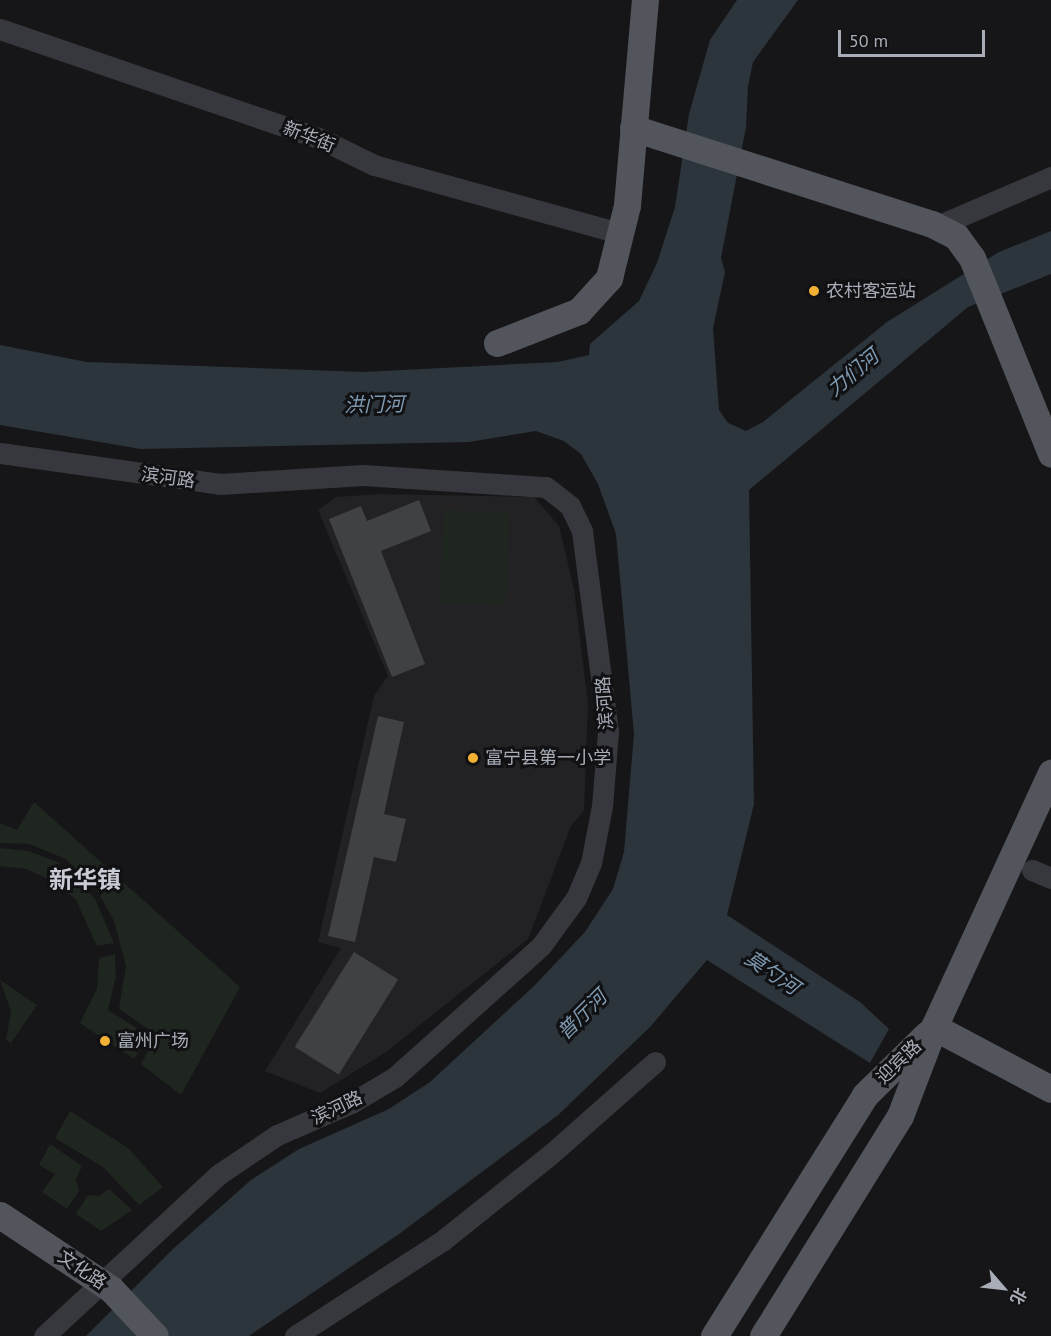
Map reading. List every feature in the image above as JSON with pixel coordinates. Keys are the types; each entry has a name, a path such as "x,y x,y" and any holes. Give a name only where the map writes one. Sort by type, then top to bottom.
{"main road":[{"path":"497,343 557,322 591,303 609,278 622,234 645,0"},
{"path":"633,128 932,224 956,236 972,258 1051,454"},
{"path":"1051,773 934,1027 1051,1089"},
{"name":"迎宾路","path":"714,1336 865,1095 934,1027"},
{"name":"迎宾路","path":"763,1336 900,1116 934,1027"},
{"name":"文化路","path":"0,1215 100,1281 154,1336"}],"street":[{"name":"新华街","path":"0,29 321,139 374,165 622,234"},
{"path":"942,224 1051,177"},
{"name":"滨河路","path":"0,453 220,484 363,475 546,487 570,506 582,531 601,658 608,732 602,806 584,881 554,931 408,1067 368,1095 247,1154 190,1197 44,1336"},
{"path":"295,1336 442,1240 560,1147 655,1062"}],"shaded area":[{"name":"富宁县第一小学","path":"380,494 534,497 559,526 574,589 588,705 584,810 571,826 528,939 386,1052 320,1093 265,1071 341,948 318,942 374,696 388,676 318,510 336,497"},
{"path":"444,510 510,513 505,605 439,602"},
{"path":"34,802 240,987 181,1095 141,1064 157,1035 119,1009 126,966 114,921 97,890 66,859 29,844 0,843 0,823 17,830"},
{"path":"0,848 28,851 60,863 50,880 26,869 0,866"},
{"path":"69,869 95,899 114,943 97,946 76,900 60,886"},
{"path":"115,954 116,976 108,1010 149,1036 134,1059 80,1023 97,989 99,958"},
{"path":"0,980 37,1005 11,1043 6,1040 11,1011"},
{"path":"70,1111 128,1148 163,1187 139,1205 103,1167 55,1138"},
{"path":"50,1144 82,1166 76,1180 79,1191 67,1209 42,1192 55,1174 39,1165"},
{"path":"109,1189 132,1210 101,1231 76,1214 88,1195 99,1196"}],"water":[{"path":"737,0 798,0 753,62 748,86 746,127 721,258 725,272 713,328 719,410 728,423 746,431 763,422 887,322 999,252 1051,231 1051,274 968,307 749,490 754,804 727,915 860,1002 889,1029 870,1063 707,960 650,1027 558,1115 399,1234 249,1336 86,1336 173,1249 251,1180 299,1149 389,1109 430,1082 534,986 585,932 613,889 624,852 634,734 616,534 598,484 581,454 564,441 536,431 469,442 141,449 0,425 0,345 87,362 364,372 558,362 589,355 590,344 639,301 657,263 675,207 689,114 710,40"}],"building":[{"path":"419,500 431,531 381,551 425,664 392,677 329,519 361,506 367,521"},
{"path":"378,716 404,722 384,814 406,819 396,862 374,857 355,942 328,936"},
{"path":"354,952 398,980 339,1075 295,1047"}],"place":[{"name":"农村客运站","path":"814,291"},
{"name":"富宁县第一小学","path":"473,758"},
{"name":"富州广场","path":"105,1041"}],"district":[{"name":"新华镇","path":"85,880"}],"water label":[{"name":"力们河","path":"853,373"},
{"name":"洪门河","path":"374,405"},
{"name":"莫勺河","path":"772,973"},
{"name":"普厅河","path":"582,1015"}]}
